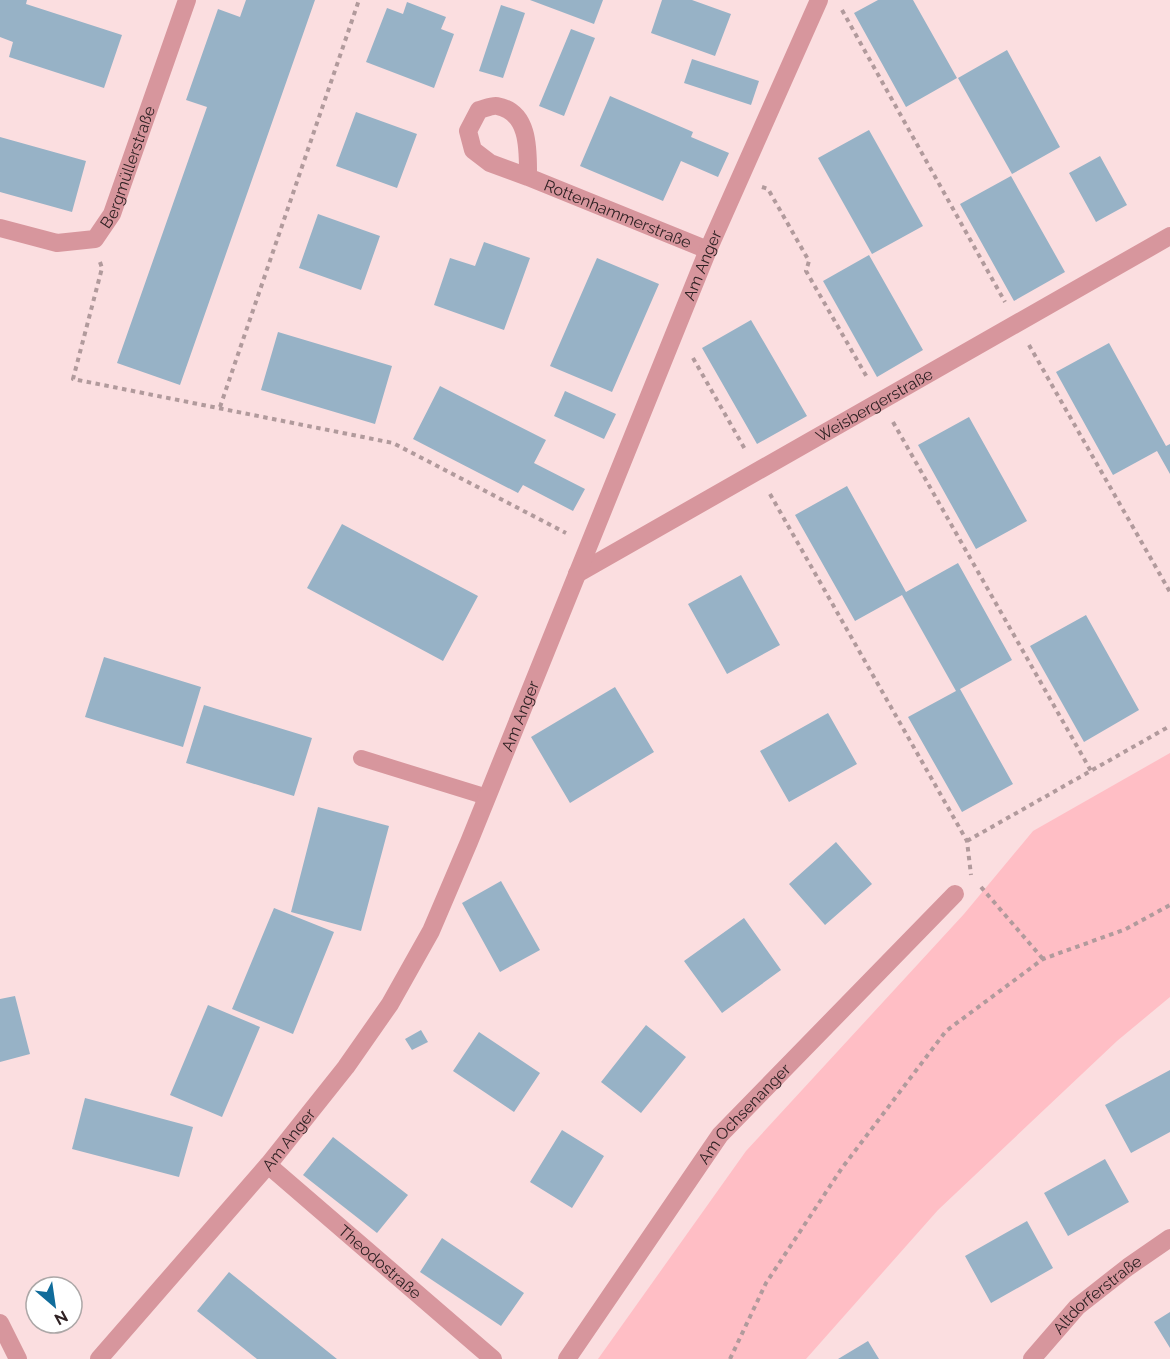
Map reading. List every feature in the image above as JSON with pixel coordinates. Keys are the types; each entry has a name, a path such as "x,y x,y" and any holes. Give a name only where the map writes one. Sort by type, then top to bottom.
{"street":[{"name":"Bergmüllerstraße","path":"0,228 57,243 95,239 112,214 187,0"},
{"name":"Am Anger","path":"99,1359 268,1165 346,1067 390,1004 431,932 708,250 819,0"},
{"name":"Rottenhammerstraße","path":"528,177 708,250"},
{"name":"Weisbergerstraße","path":"577,574 1170,236"},
{"name":"Am Ochsenanger","path":"567,1359 720,1135 955,894"},
{"name":"Theodostraße","path":"268,1165 493,1359"},
{"name":"Altdorferstraße","path":"1032,1359 1077,1307 1128,1266 1170,1238"},
{"path":"0,1323 18,1359"}],"lane":[{"path":"361,758 487,797"}],"path":[{"path":"220,407 359,0"},
{"path":"836,0 1170,592"},
{"path":"740,178 768,189 809,261 806,272 1091,771"},
{"path":"95,239 102,268 73,379 393,443 588,544"},
{"path":"671,340 688,350 967,841 971,876 955,894"},
{"path":"967,841 1170,726"},
{"path":"978,884 1043,959"},
{"path":"730,1359 765,1283 842,1168 946,1031 1043,959 1126,929 1170,905"}],"shaded area":[{"path":"1170,753 1170,997 1117,1041 938,1210 806,1359 598,1359 746,1151 964,914 1033,831"}],"building":[{"path":"0,0 27,0 26,4 122,35 104,88 9,57 13,42 0,37"},
{"path":"246,0 315,0 180,385 117,363 207,107 186,100 218,9 240,17"},
{"path":"530,0 603,0 594,24"},
{"path":"662,0 692,0 731,14 715,56 651,33"},
{"path":"878,0 913,0 957,78 906,107 854,13"},
{"path":"407,2 446,17 441,29 454,34 434,88 366,62 387,8 403,14"},
{"path":"501,5 525,13 503,78 479,71"},
{"path":"571,29 595,38 564,116 539,106"},
{"path":"1007,50 1060,147 1012,174 958,78"},
{"path":"692,59 759,81 751,105 684,83"},
{"path":"610,96 693,132 691,137 729,153 718,177 681,161 663,201 580,166"},
{"path":"356,112 417,134 397,188 336,166"},
{"path":"869,130 923,226 872,254 818,158"},
{"path":"0,137 86,161 72,212 0,192"},
{"path":"1100,156 1127,205 1096,222 1069,173"},
{"path":"1011,176 1065,272 1014,301 960,204"},
{"path":"318,214 380,236 361,290 299,268"},
{"path":"484,242 530,258 504,330 434,305 450,258 475,266"},
{"path":"869,255 923,350 877,377 823,281"},
{"path":"597,258 659,284 612,392 550,366"},
{"path":"751,320 807,416 757,444 702,348"},
{"path":"278,332 392,366 375,424 261,390"},
{"path":"1109,343 1166,446 1170,444 1170,474 1157,451 1113,475 1056,372"},
{"path":"440,386 546,440 534,463 585,489 573,511 523,485 518,493 413,439"},
{"path":"565,391 616,414 604,439 554,416"},
{"path":"969,417 1027,521 976,549 918,445"},
{"path":"847,486 906,592 958,563 1012,660 960,689 1013,784 962,812 908,717 956,691 902,595 855,621 795,515"},
{"path":"342,524 478,596 443,661 307,588"},
{"path":"741,575 780,645 727,674 688,604"},
{"path":"1086,615 1139,710 1084,742 1030,646"},
{"path":"104,657 201,687 183,747 85,717"},
{"path":"615,687 654,752 570,803 531,737"},
{"path":"204,705 312,738 294,796 186,763"},
{"path":"828,713 857,764 789,802 760,751"},
{"path":"318,807 389,826 361,931 291,912"},
{"path":"836,842 872,884 825,925 789,884"},
{"path":"501,881 540,950 500,972 462,903"},
{"path":"274,908 334,932 293,1034 232,1009"},
{"path":"744,918 781,970 722,1013 684,961"},
{"path":"15,996 30,1054 0,1062 0,999"},
{"path":"208,1005 260,1027 222,1117 170,1095"},
{"path":"646,1025 686,1057 641,1113 601,1082"},
{"path":"421,1030 428,1042 412,1050 405,1039"},
{"path":"479,1032 540,1073 514,1112 453,1071"},
{"path":"1170,1070 1170,1132 1131,1153 1105,1105"},
{"path":"85,1098 193,1127 179,1177 72,1149"},
{"path":"562,1130 604,1156 572,1208 530,1182"},
{"path":"333,1137 408,1195 377,1233 303,1175"},
{"path":"1105,1159 1129,1202 1068,1236 1044,1193"},
{"path":"1027,1221 1053,1268 991,1303 965,1256"},
{"path":"442,1238 524,1293 501,1326 420,1272"},
{"path":"229,1272 337,1359 257,1359 197,1311"},
{"path":"1170,1312 1170,1348 1154,1322"},
{"path":"868,1341 879,1359 838,1359"}]}
